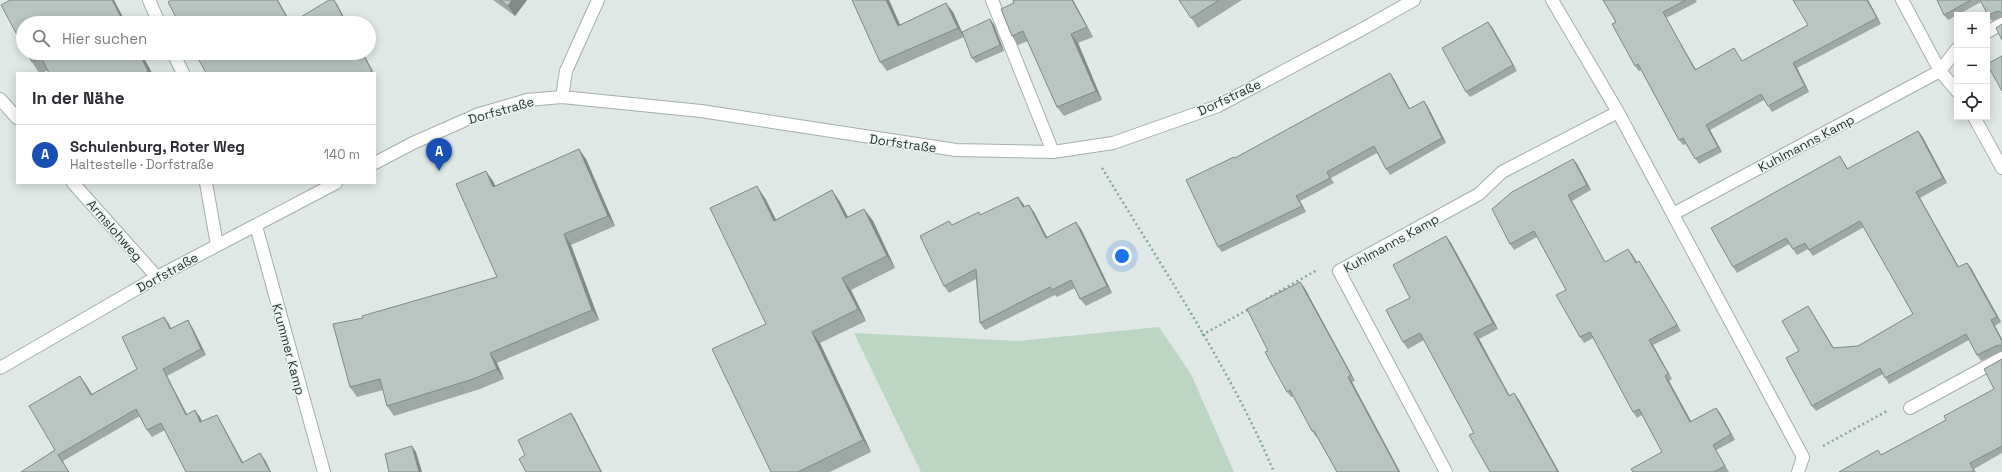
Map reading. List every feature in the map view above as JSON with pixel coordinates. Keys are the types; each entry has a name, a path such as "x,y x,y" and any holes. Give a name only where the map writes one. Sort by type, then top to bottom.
{"street":[{"path":"149,0 156,16"},
{"path":"562,96 566,71 598,0"},
{"path":"992,0 1053,152"},
{"name":"Dorfstraße","path":"376,162 414,143 479,114 526,100 562,96 702,111 956,150 1053,152 1089,147 1113,143 1218,106 1414,0"},
{"path":"1552,0 1618,112 1803,457 1798,472"},
{"path":"1902,0 1940,71 1954,87"},
{"path":"1990,30 2002,24"},
{"name":"Kuhlmanns Kamp","path":"1673,214 1940,71 1954,53"},
{"path":"176,60 182,72"},
{"path":"0,99 16,117"},
{"name":"Kuhlmanns Kamp","path":"1446,472 1339,271 1479,194 1502,172 1618,112"},
{"path":"1976,120 2002,168"},
{"name":"Armslohweg","path":"74,184 156,277"},
{"path":"206,184 216,245"},
{"name":"Dorfstraße","path":"0,368 156,277 334,184"},
{"name":"Krummer Kamp","path":"256,226 324,472"},
{"path":"1910,408 2002,358"}],"path":[{"path":"1089,147 1202,335 1256,430 1274,472"},
{"path":"1265,300 1320,269 1339,271"},
{"path":"1202,335 1251,308"},
{"path":"1803,457 1895,407 1910,408"}],"green space":[{"path":"1159,327 1191,374 1234,472 921,472 854,333 1018,341"}],"building":[{"path":"10,0 112,0 120,16 16,16 16,33 1,5"},
{"path":"171,0 277,0 286,16 175,16 168,2"},
{"path":"329,0 334,0 342,16 303,16"},
{"path":"500,0 512,0 508,6"},
{"path":"852,0 886,0 898,26 946,3 958,28 880,62"},
{"path":"1013,0 1072,0 1087,27 1071,34 1096,91 1057,107 1023,31 1012,36 1001,9 1014,3"},
{"path":"1179,0 1219,0 1191,18"},
{"path":"1603,0 1686,0 1663,12 1695,70 1734,48 1742,61 1808,25 1793,0 1867,0 1877,18 1793,63 1805,86 1768,106 1761,94 1706,125 1718,147 1695,159 1683,138 1679,140 1638,64 1635,66 1612,24 1616,22"},
{"path":"1937,0 1971,0 1944,15"},
{"path":"1980,0 2002,0 2002,13 1998,11 1990,14 1990,12 1986,12"},
{"path":"990,19 1000,45 972,58 962,32"},
{"path":"1488,22 1513,65 1466,92 1442,48"},
{"path":"2002,24 2002,40 1996,28"},
{"path":"2002,56 2002,91 1990,69 1990,62"},
{"path":"42,60 142,60 148,71 146,72 48,72"},
{"path":"199,60 366,60 372,71 370,72 205,72"},
{"path":"1390,73 1409,109 1424,101 1442,138 1386,169 1374,146 1327,172 1330,178 1296,196 1302,206 1218,247 1186,180 1234,157 1235,158"},
{"path":"1918,131 1943,178 1916,192 1958,267 1967,263 1997,317 1991,320 2002,341 2002,346 1998,345 1977,355 1966,334 1885,378 1880,368 1812,406 1786,358 1799,351 1782,321 1808,306 1833,348 1858,346 1913,314 1860,221 1809,250 1805,243 1793,249 1786,238 1733,267 1711,228 1840,156 1847,169"},
{"path":"579,149 608,216 564,234 592,310 490,353 497,369 473,379 387,406 380,379 350,387 333,324 363,318 362,316 497,277 456,184 486,171 493,187"},
{"path":"1573,159 1587,185 1568,195 1605,262 1628,249 1636,263 1639,261 1677,325 1649,340 1668,373 1665,376 1690,422 1716,408 1731,434 1713,445 1725,466 1714,472 1633,472 1631,469 1662,452 1639,409 1633,412 1590,332 1580,337 1556,295 1566,290 1534,231 1510,244 1492,209 1512,192"},
{"path":"757,186 774,221 832,190 846,218 864,209 887,256 842,278 858,309 812,332 863,440 798,472 771,472 712,349 766,324 710,208"},
{"path":"1018,197 1023,207 1029,205 1046,238 1076,222 1107,286 1080,299 1071,280 1052,290 1050,287 980,323 976,269 944,286 920,236 949,221 952,225 979,212 980,215"},
{"path":"1446,236 1493,323 1474,333 1509,396 1514,393 1558,472 1490,472 1469,435 1474,433 1420,333 1403,342 1386,310 1410,298 1393,265"},
{"path":"1300,282 1351,375 1348,377 1399,472 1337,472 1314,431 1312,431 1290,390 1287,392 1265,352 1268,351 1247,309"},
{"path":"164,317 170,329 188,320 201,349 163,369 186,415 195,410 200,422 217,415 242,463 260,453 270,472 186,472 161,423 147,430 136,409 58,455 69,472 21,472 55,450 29,406 80,376 91,395 137,369 122,337"},
{"path":"2002,359 2002,446 1970,463 1974,471 1839,472 1878,450 1881,455 1946,420 1944,416 1994,389 1984,369"},
{"path":"571,413 601,472 526,472 519,459 525,455 518,440"},
{"path":"412,446 419,472 389,472 385,454"}],"place":[{"name":"Schulenburg, Roter Weg","path":"439,171"}]}
